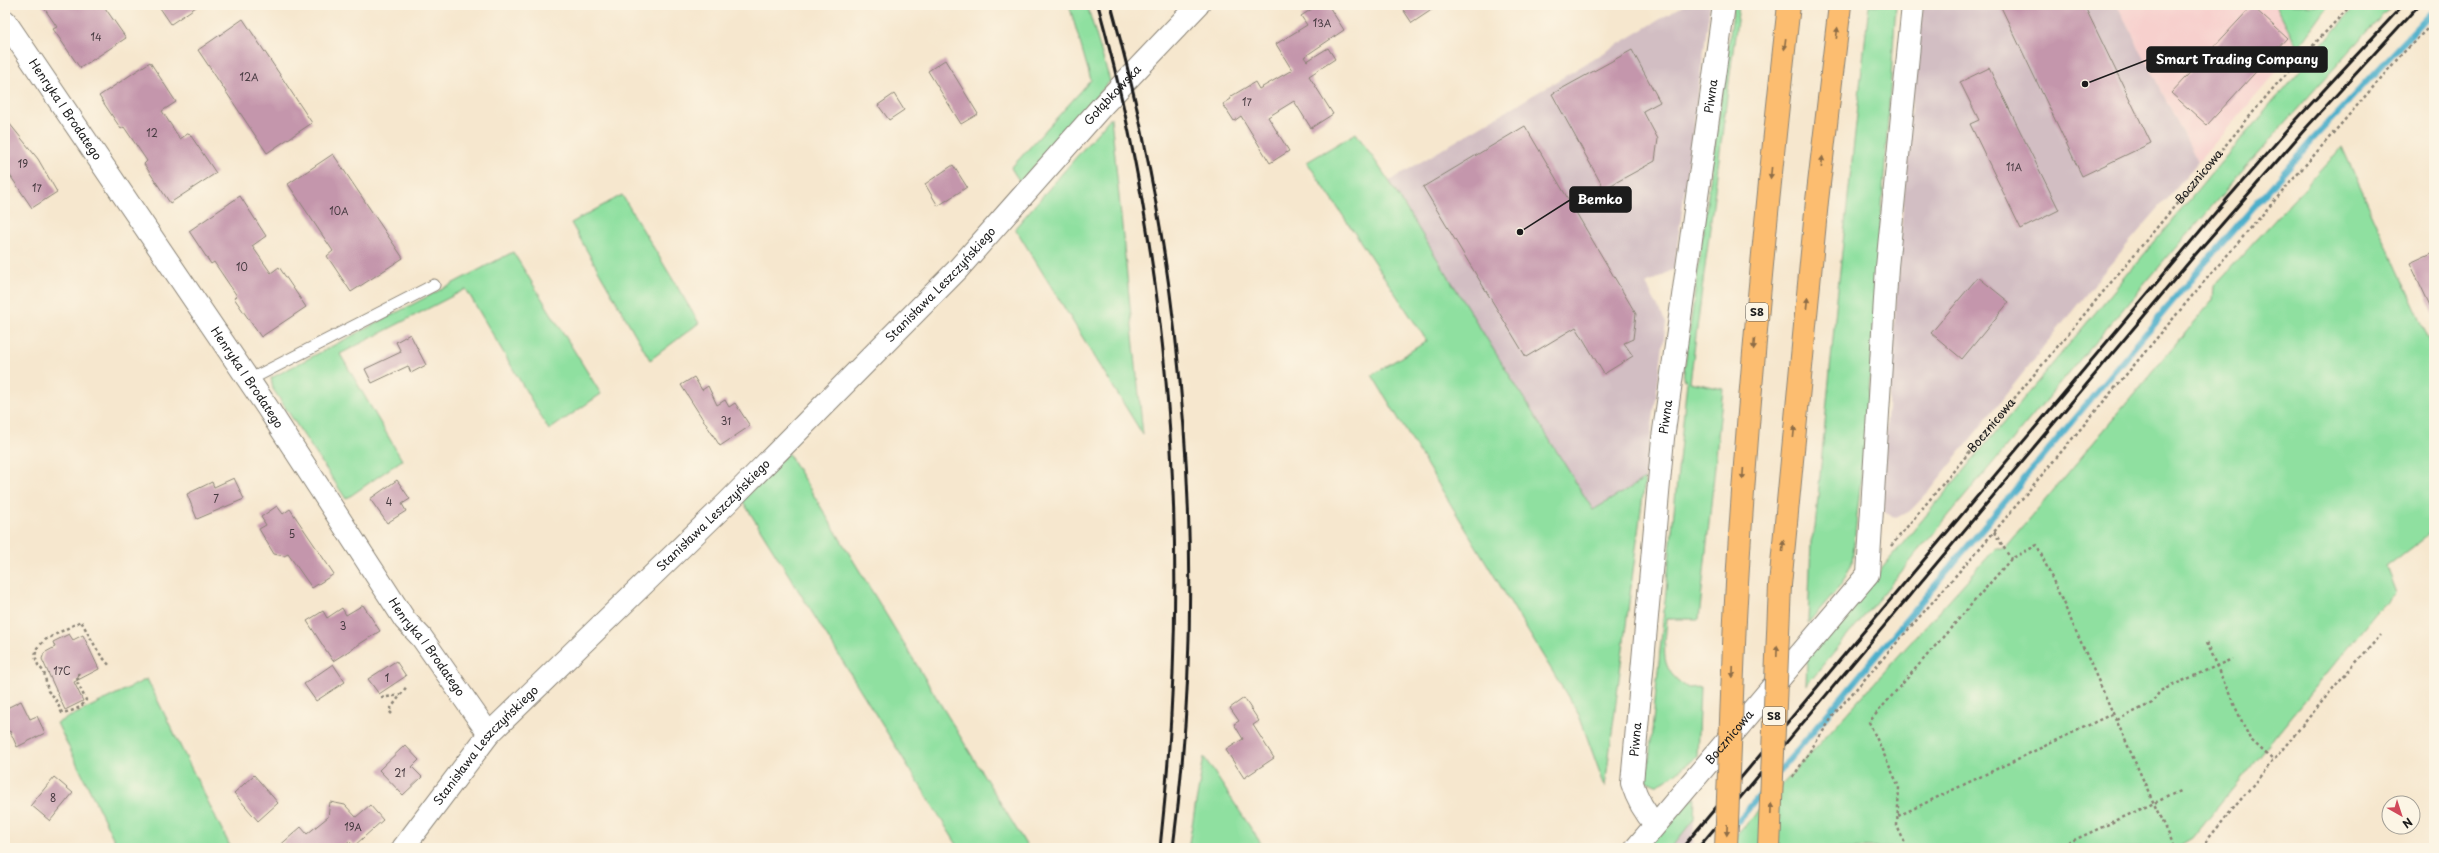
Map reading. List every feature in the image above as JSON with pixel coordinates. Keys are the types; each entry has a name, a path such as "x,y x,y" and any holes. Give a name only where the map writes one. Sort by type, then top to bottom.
{"highway":[{"name":"S8","path":"1726,848 1735,619 1743,474 1757,309 1789,5"},
{"name":"S8","path":"1769,848 1780,585 1817,201 1840,5"}],"street":[{"name":"Gołąbkowska","path":"1030,188 1103,105 1198,5"},
{"name":"Piwna","path":"1655,824 1644,813 1636,797 1632,783 1663,438 1724,5"},
{"name":"Bocznicowa","path":"1636,848 1868,574 1887,267 1912,5"},
{"name":"Henryka I Brodatego","path":"5,21 249,380 405,620 422,638 489,734"},
{"name":"Stanisława Leszczyńskiego","path":"403,848 489,734 727,504 958,270 1030,188"}],"lane":[{"path":"249,380 434,285"}],"path":[{"name":"Bocznicowa","path":"1888,549 2276,86 2351,5"},
{"path":"1790,782 1835,713 1994,532 2203,283 2401,55 2434,22"},
{"path":"1994,532 2011,559"},
{"path":"1907,848 1897,826 1899,787 1869,722 2011,559 2037,545 2174,848"},
{"path":"78,673 80,677 76,680 86,700 83,705 72,711 62,713 55,698 48,691 44,672 38,665 35,656 37,648 45,640 82,622 99,652 110,666"},
{"path":"2204,848 2208,839 2273,760 2340,680 2381,635"},
{"path":"2206,643 2250,739 2273,760"},
{"path":"2117,720 2152,703 2160,691 2232,659"},
{"path":"392,714 389,711 407,686"},
{"path":"382,698 400,695"},
{"path":"1898,816 2114,713"},
{"path":"5,739 10,738"},
{"path":"2057,848 2182,790"}],"shaded area":[{"path":"1684,5 1710,5 1674,269 1646,284 1666,323 1645,479 1593,510 1389,181"},
{"path":"1922,5 2117,5 2198,162 2102,274 1929,491 1911,510 1896,518 1885,512 1881,498 1909,127"},
{"path":"2117,5 2276,5 2298,48 2198,162"},
{"path":"1694,819 1693,848 1671,848"}],"green space":[{"path":"1069,5 1087,5 1110,81 1020,182 1011,168 1091,80"},
{"path":"1734,5 1739,5 1690,382 1723,389 1699,619 1667,619 1665,650 1667,666 1678,681 1688,688 1700,687 1697,756 1670,778 1655,785 1647,781 1687,381 1683,379"},
{"path":"1869,5 1896,5 1867,421 1852,563 1842,584 1808,623 1811,541 1815,528 1836,307"},
{"path":"2276,5 2329,5 2298,48"},
{"path":"2356,5 2392,5 2316,88 2168,256 1806,685 1807,658 2217,167"},
{"path":"1111,117 1143,435 1015,228"},
{"path":"1356,133 1389,181 1593,510 1645,479 1605,787 1579,715 1372,375 1427,341 1307,162"},
{"path":"2342,147 2434,350 2434,530 2386,567 2396,593 2375,614 2192,839 2177,848 1725,848 1996,548 2005,548 2213,300 2214,286"},
{"path":"622,195 699,323 650,360 571,223"},
{"path":"513,252 601,394 549,430 466,289 340,354 402,460 346,499 273,389 271,378"},
{"path":"788,453 1028,848 959,848 742,500"},
{"path":"147,679 231,848 118,848 57,723"},
{"path":"1204,757 1264,848 1188,848"},
{"path":"1695,797 1694,819 1671,848 1645,848 1682,806"}],"building":[{"path":"42,5 103,5 126,38 80,68 53,29 57,27"},
{"path":"158,5 199,5 171,24"},
{"path":"1318,5 1328,5 1344,30 1304,57 1307,61 1328,48 1335,59 1309,76 1333,114 1311,128 1294,101 1268,117 1289,151 1270,163 1241,116 1234,121 1223,104 1231,99 1230,97 1255,82 1259,89 1292,70 1276,44 1307,25 1301,16"},
{"path":"1400,5 1439,5 1412,23"},
{"path":"2000,5 2084,5 2151,143 2082,176"},
{"path":"2252,6 2287,38 2207,125 2171,93"},
{"path":"243,19 312,123 267,153 198,50"},
{"path":"1632,50 1660,102 1643,111 1658,139 1655,161 1604,189 1552,94"},
{"path":"945,60 978,114 961,124 928,71"},
{"path":"150,62 176,102 162,111 180,139 189,133 216,173 170,203 144,164 147,161 124,127 121,129 99,96"},
{"path":"1989,68 2059,210 2021,229 1970,124 1979,120 1960,82"},
{"path":"894,94 904,110 889,120 878,105"},
{"path":"5,118 38,159 57,192 32,208 5,168"},
{"path":"1525,126 1636,314 1633,339 1624,343 1633,356 1604,374 1576,327 1526,357 1423,187"},
{"path":"333,154 403,258 351,292 327,256 333,251 288,184"},
{"path":"953,165 967,187 938,206 925,184"},
{"path":"240,196 266,236 252,246 271,273 279,267 306,307 261,337 234,298 237,296 214,262 211,264 189,231"},
{"path":"2434,252 2434,314 2410,263"},
{"path":"1978,277 2009,302 1962,359 1931,333"},
{"path":"410,334 426,365 411,373 408,366 372,383 365,369 401,352 396,342"},
{"path":"694,377 702,390 708,386 717,405 725,400 729,407 735,403 750,426 720,446 681,385"},
{"path":"234,478 244,499 197,519 187,494 212,482 214,487"},
{"path":"397,480 410,499 402,504 406,511 387,523 370,499"},
{"path":"277,506 283,514 290,509 334,574 312,588 288,554 284,556 274,554 259,529 266,525 261,517"},
{"path":"363,605 380,631 333,661 307,621 323,611 327,618 342,608 346,615"},
{"path":"69,634 73,640 83,635 99,669 74,682 83,701 65,710 42,659 44,653 55,647 53,642"},
{"path":"396,661 406,676 379,694 368,679"},
{"path":"333,664 345,682 316,701 304,684"},
{"path":"1244,698 1259,721 1253,725 1274,758 1244,778 1226,750 1243,739 1234,724 1239,721 1230,708"},
{"path":"21,701 30,719 37,716 45,733 17,747 10,731 5,734 5,709"},
{"path":"405,745 419,760 412,767 422,777 403,795 379,770"},
{"path":"254,775 278,803 258,821 234,793"},
{"path":"54,777 73,793 50,821 31,805"},
{"path":"330,802 345,805 356,817 370,805 383,820 354,846 349,841 341,848 277,848 301,827 307,834 328,817"}],"waterway":[{"path":"1778,773 2203,265 2313,139 2434,10"},
{"path":"1733,827 1765,789"}],"railway":[{"path":"1098,5 1124,109 1144,213 1159,318 1169,424 1174,529 1174,636 1169,742 1160,848"},
{"path":"1111,5 1137,108 1157,212 1173,317 1184,424 1189,530 1189,637 1184,743 1173,848"},
{"path":"1682,848 2221,206 2297,119 2403,5"},
{"path":"1698,848 2195,255 2306,128 2419,5"}],"place":[{"name":"Smart Trading Company","path":"2085,84"},
{"name":"Bemko","path":"1520,232"}]}
